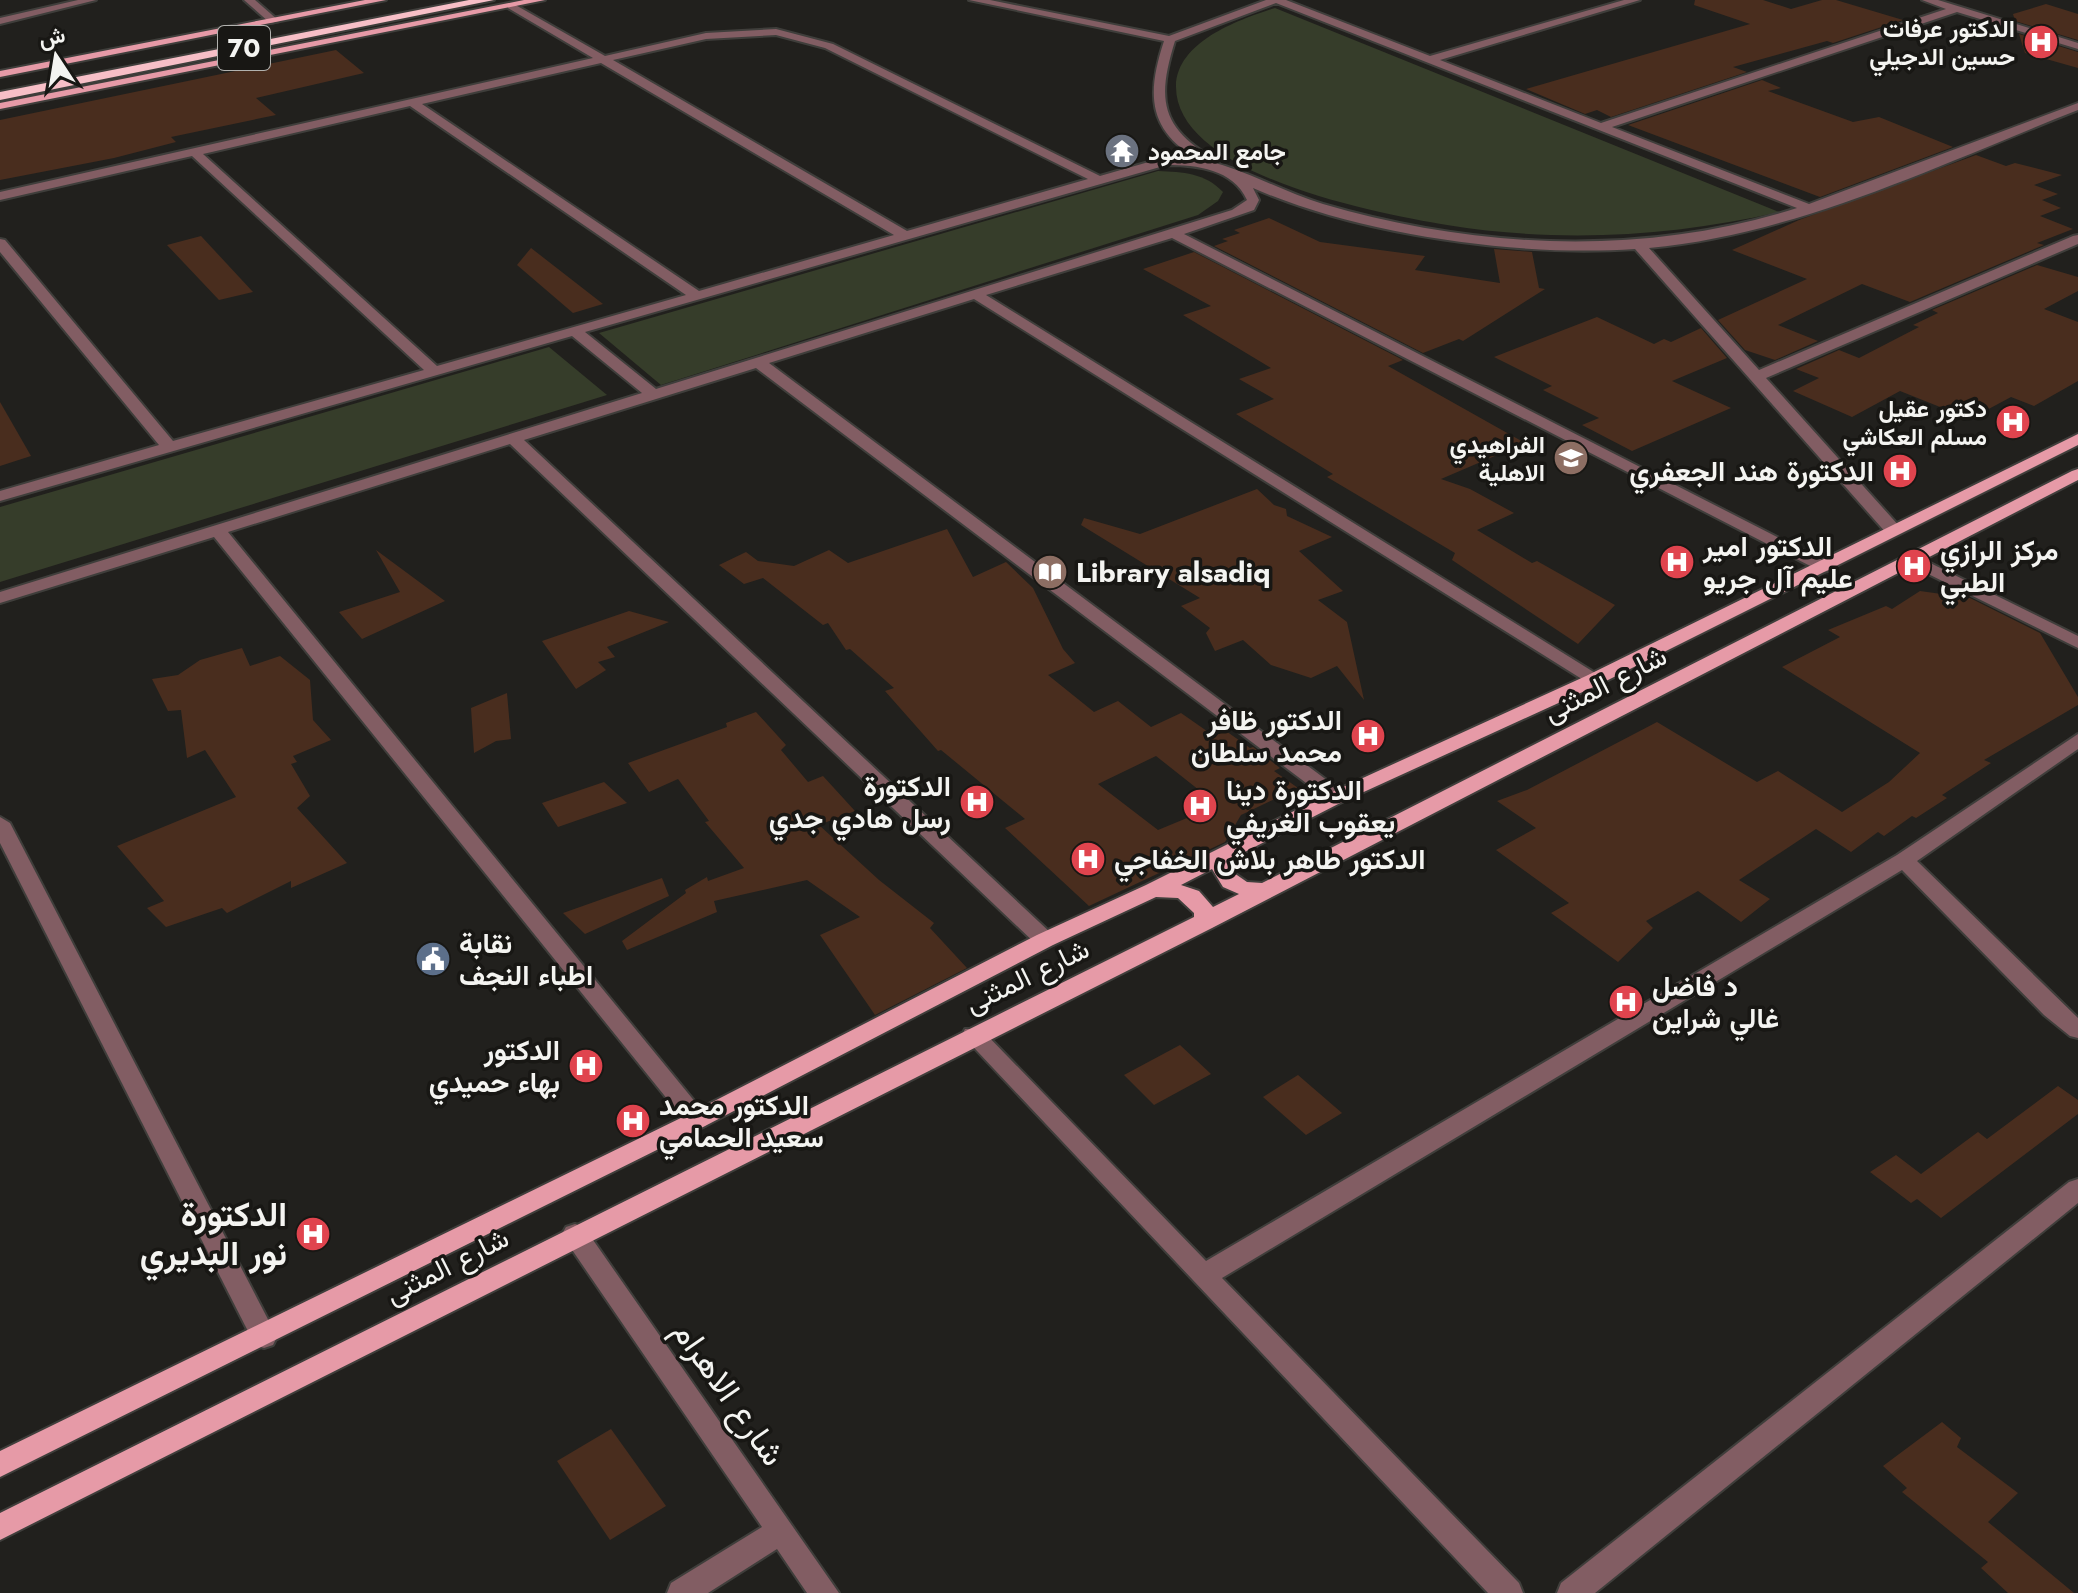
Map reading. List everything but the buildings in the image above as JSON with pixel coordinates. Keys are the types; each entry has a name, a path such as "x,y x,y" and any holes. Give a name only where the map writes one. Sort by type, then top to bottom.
{"highway":[{"name":"70","path":"0,85 433,0"},
{"name":"70","path":"0,96 488,0"}],"main road":[{"path":"0,74 381,0"},
{"path":"0,106 540,0"},
{"name":"شارع المثنى","path":"0,1465 697,1120 1045,940 1153,890 1337,797 1593,680 2078,439"},
{"name":"شارع المثنى","path":"0,1527 575,1234 1204,923 2078,474"},
{"path":"1990,484 1989,489 2001,497 2028,500"},
{"path":"1954,501 1983,504 1994,514 1993,519"},
{"path":"1229,852 1221,861 1221,871 1228,881 1249,890 1273,888"},
{"path":"1153,890 1167,889 1193,896 1205,913 1204,923"}],"street":[{"path":"0,21 91,0"},
{"path":"249,0 274,21"},
{"path":"974,0 1170,39 1277,0 1808,208"},
{"path":"1428,60 1635,0"},
{"path":"1927,0 2078,34"},
{"path":"1598,128 1960,5 2078,46"},
{"path":"512,6 905,236"},
{"path":"0,196 729,33 776,32 829,46 1099,180"},
{"path":"1170,39 1157,77 1161,113 1186,146 1231,173 1316,208 1381,224 1503,241 1639,245 1723,232 1808,208 2078,106"},
{"path":"413,103 697,296"},
{"path":"194,152 434,371"},
{"path":"0,496 1099,180 1180,161 1231,173 1251,194 1249,207 1173,233 0,598"},
{"path":"1173,233 1822,567"},
{"path":"1755,377 2078,239"},
{"path":"0,243 169,447"},
{"path":"1639,245 1894,531"},
{"path":"976,295 1593,680"},
{"path":"575,331 654,395"},
{"path":"759,363 1337,797"},
{"path":"514,439 1045,940"},
{"path":"218,531 697,1120"},
{"path":"1914,560 2078,643"},
{"path":"1203,1276 1904,860 2078,740"},
{"path":"0,823 264,1337"},
{"path":"1904,860 2052,1009 2078,1030"},
{"path":"973,1035 1508,1593"},
{"path":"1572,1593 2078,1189"},
{"name":"شارع الاهرام","path":"575,1234 824,1593"},
{"path":"682,1593 781,1531"}],"green space":[{"path":"1275,8 1779,212 1655,232 1530,234 1416,220 1331,200 1286,185 1243,166 1208,144 1185,117 1176,86 1179,70 1199,44 1245,18"},
{"path":"1158,171 1201,177 1223,192 1218,201 1198,215 661,385 599,333"},
{"path":"549,347 607,395 0,582 0,507"}],"place":[{"name":"الدكتور عرفات حسين الدجيلي","path":"2041,42"},
{"name":"جامع المحمود","path":"1122,151"},
{"name":"دكتور عقيل مسلم العكاشي","path":"2013,422"},
{"name":"الفراهيدي الاهلية","path":"1571,458"},
{"name":"الدكتورة هند الجعفري","path":"1900,471"},
{"name":"الدكتور امير عليم آل جريو","path":"1677,562"},
{"name":"مركز الرازي الطبي","path":"1914,566"},
{"name":"Library alsadiq","path":"1050,572"},
{"name":"الدكتور ظافر محمد سلطان","path":"1368,736"},
{"name":"الدكتورة رسل هادي جدي","path":"977,802"},
{"name":"الدكتورة دينا يعقوب الغريفي","path":"1200,806"},
{"name":"الدكتور طاهر بلاش الخفاجي","path":"1088,859"},
{"name":"نقابة اطباء النجف","path":"433,959"},
{"name":"د فاضل غالي شراين","path":"1626,1002"},
{"name":"الدكتور بهاء حميدي","path":"586,1066"},
{"name":"الدكتور محمد سعيد الحمامي","path":"633,1121"},
{"name":"الدكتورة نور البديري","path":"313,1234"}]}
